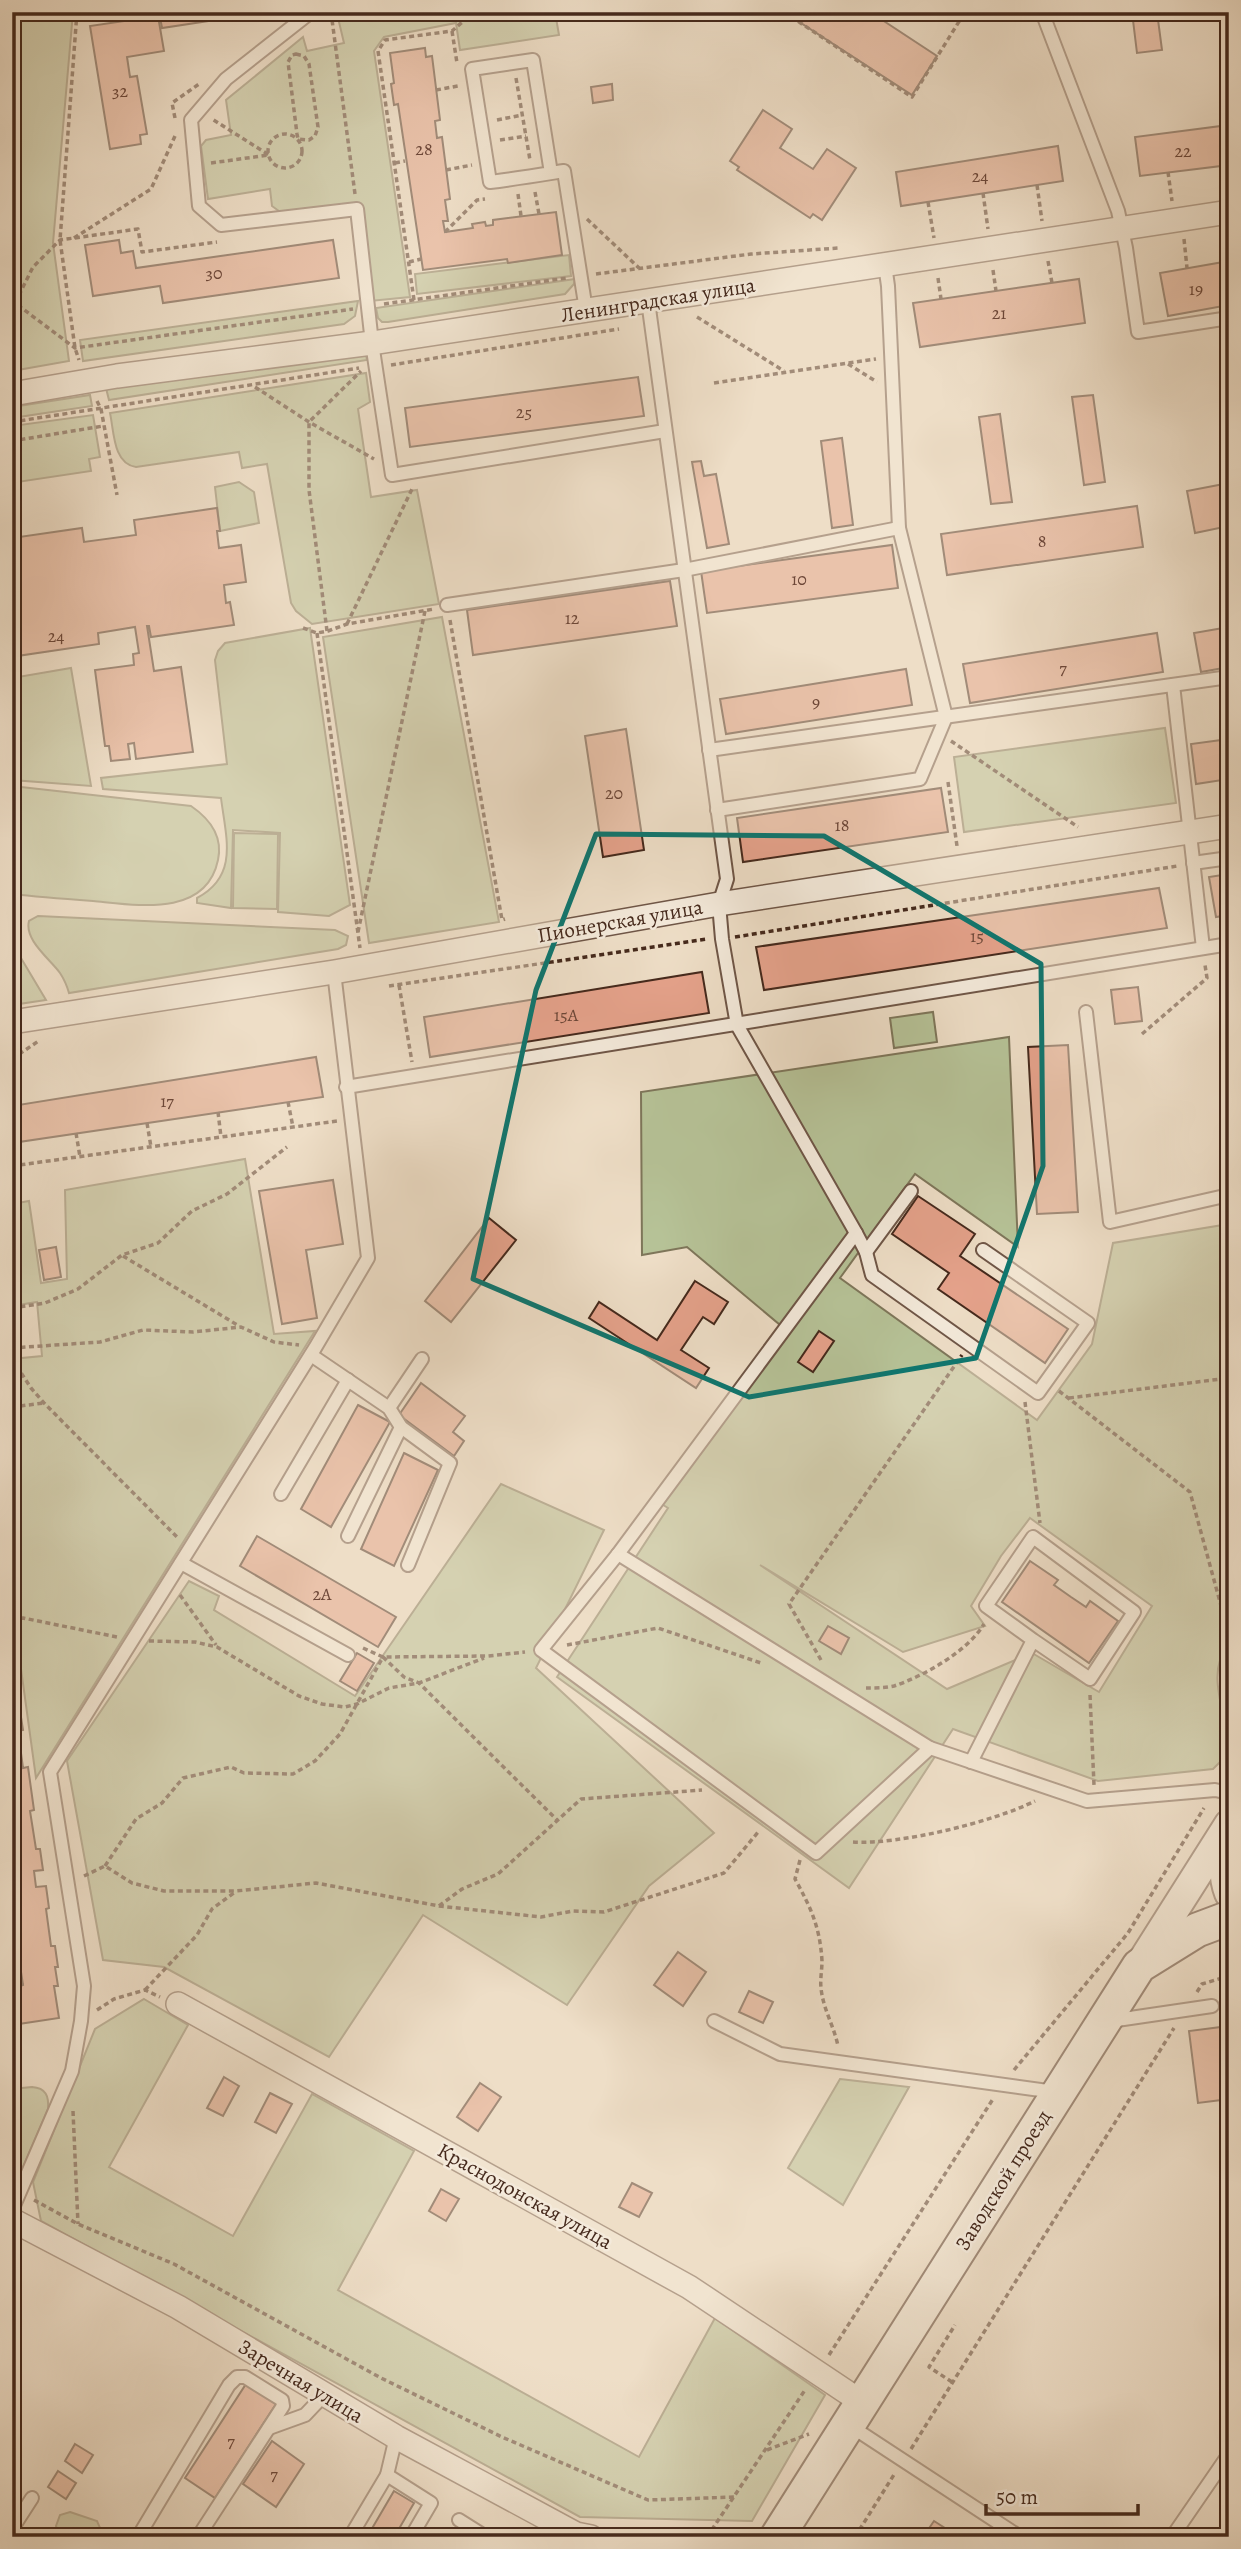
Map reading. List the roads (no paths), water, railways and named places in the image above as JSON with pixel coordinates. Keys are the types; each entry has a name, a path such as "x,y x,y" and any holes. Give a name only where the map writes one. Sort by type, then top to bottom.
{"main road":[{"path":"1139,1966 1197,1930 1229,1919"},
{"name":"Заводской проезд","path":"777,2537 1139,1966"}],"street":[{"name":"Ленинградская улица","path":"12,394 85,375 372,343 1229,212"},
{"name":"Пионерская улица","path":"12,1022 334,972 719,904 1229,826"},
{"name":"Заводской проезд","path":"1139,1966 1229,1824"},
{"path":"1229,1833 1223,1861 1229,1893"},
{"name":"Краснодонская улица","path":"178,2004 689,2287 817,2373 856,2414"},
{"name":"Заречная улица","path":"12,2220 178,2307 396,2437 580,2536"}],"lane":[{"path":"311,12 226,79 191,120 199,206 221,225 357,209 372,343 392,475 665,431"},
{"path":"1042,12 1118,211 1138,332 1229,318"},
{"path":"551,173 533,60 472,69 490,183 564,171 586,310"},
{"path":"717,810 920,779 946,717 899,528 886,265"},
{"path":"648,301 727,880 719,904 722,939 737,1025 856,1233 866,1252 872,1275 1038,1393 1088,1323 983,1250"},
{"path":"447,605 684,570 899,528"},
{"path":"709,750 1229,677"},
{"path":"1173,685 1203,948"},
{"path":"1193,863 1229,858"},
{"path":"346,1087 1229,944"},
{"path":"12,2210 72,2071 81,2021 84,1986 50,1772 313,1351 368,1258 334,972"},
{"path":"1086,1012 1110,1222 1229,1195"},
{"path":"866,1252 911,1191"},
{"path":"856,1233 618,1554 541,1650 816,1853 930,1748"},
{"path":"313,1351 348,1380 389,1408 401,1427 450,1463 408,1565"},
{"path":"389,1408 422,1359"},
{"path":"281,1494 348,1380"},
{"path":"348,1535 401,1427"},
{"path":"1033,1537 1135,1612 1090,1679 1033,1640 986,1606 1033,1537"},
{"path":"618,1554 930,1748 1088,1801 1215,1790 1229,1793"},
{"path":"178,1568 348,1655"},
{"path":"971,1762 1033,1640"},
{"path":"1103,2022 1212,2006"},
{"path":"714,2021 780,2054 1059,2092"},
{"path":"138,2537 229,2385 237,2376 245,2377 282,2400 283,2406 198,2537"},
{"path":"268,2428 305,2415 324,2395"},
{"path":"856,2414 904,2459 1013,2535"},
{"path":"350,2537 387,2475 396,2437"},
{"path":"1172,2537 1229,2454"},
{"path":"387,2475 431,2503 414,2532 403,2522"},
{"path":"375,2495 387,2503"},
{"path":"12,2529 32,2498"},
{"path":"368,2507 380,2515"},
{"path":"360,2519 373,2527"},
{"path":"459,2519 486,2537"}]}
